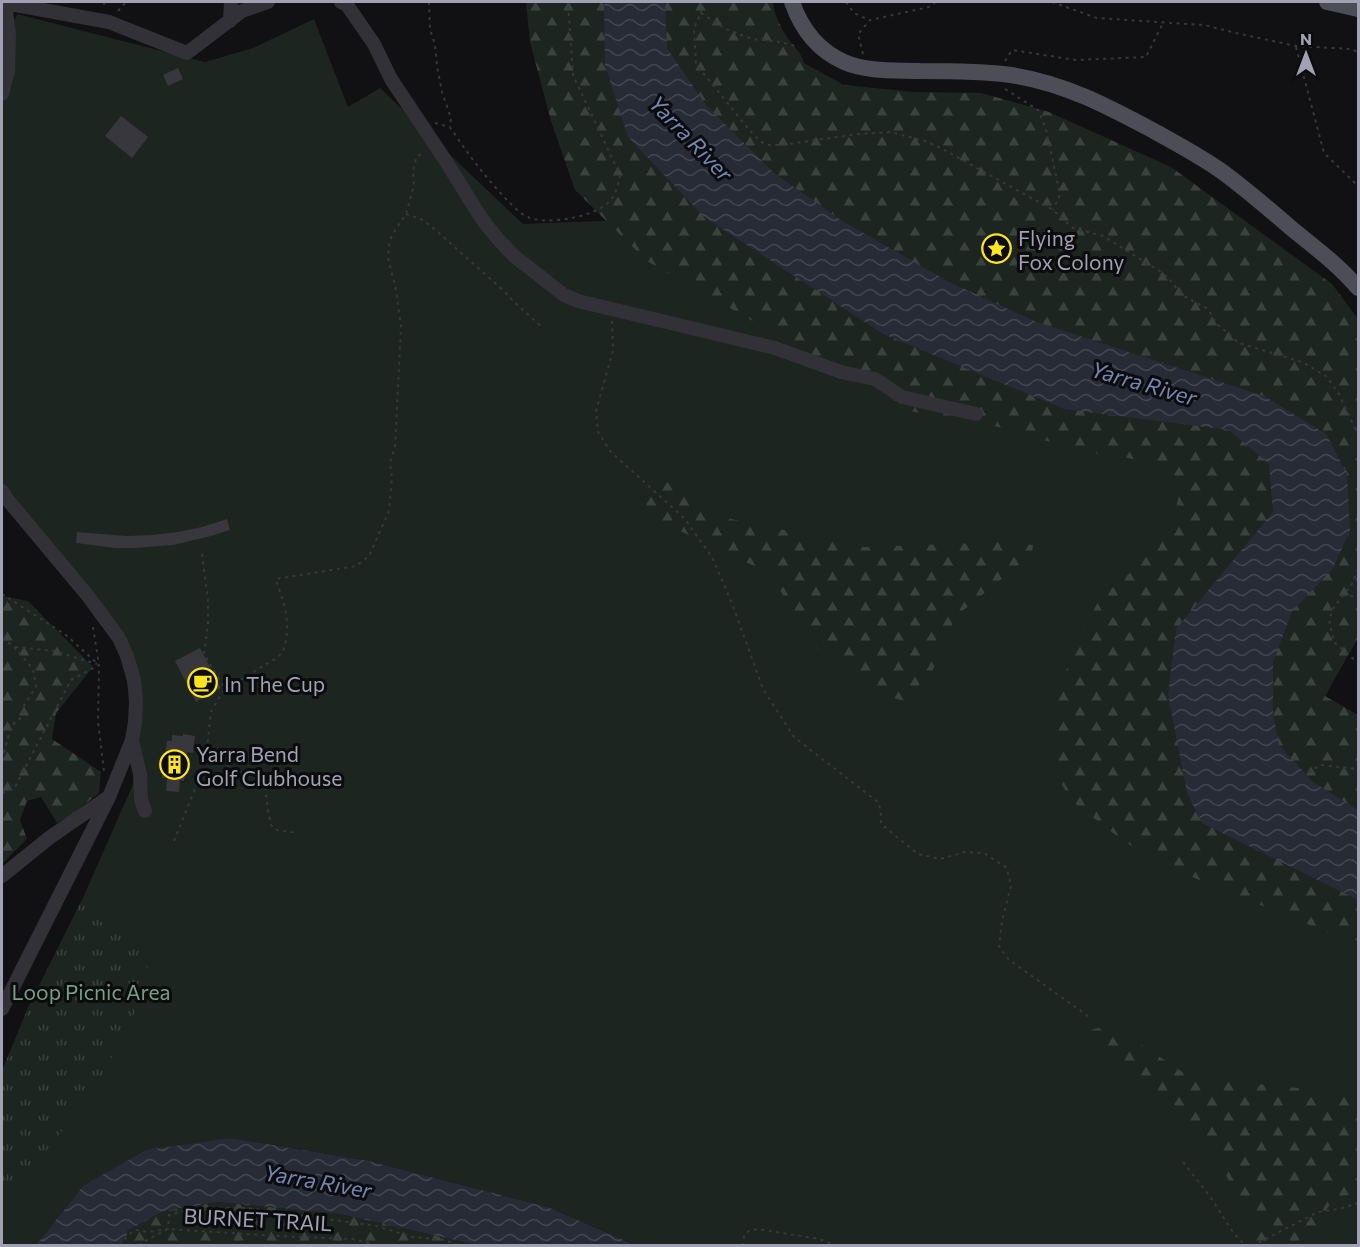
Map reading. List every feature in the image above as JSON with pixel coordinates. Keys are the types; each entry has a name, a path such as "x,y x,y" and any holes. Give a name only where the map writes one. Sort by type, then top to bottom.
{"main road":[{"path":"792,2 806,32 823,49 846,63 871,69 1047,82 1124,115 1225,174 1340,269 1359,288"},
{"path":"1327,2 1359,9"}],"street":[{"path":"2,94 8,70 9,35 5,2 109,22 187,53 242,11 268,2"},
{"path":"230,21 231,2"},
{"path":"341,2 347,4 374,44 391,79 482,219 514,256 564,295 578,301 775,348 841,372 875,379 902,397 976,414"},
{"path":"2,491 88,596 118,638 127,656 134,680 136,701 132,740 109,797 2,1009"},
{"path":"132,740 140,774 141,800 145,811"},
{"path":"2,876 49,838 109,797"}],"path":[{"path":"429,2 430,29 435,45 442,92 451,118 450,127 467,154 492,185 513,206 527,217 536,220 558,220 583,216 603,208 611,201 620,175 573,75 568,2"},
{"path":"701,2 701,13 694,28 696,63 761,142 769,145 782,145 858,134 891,132 941,148 1053,210 1073,228 1103,236 1161,273 1182,295 1208,309 1216,323 1239,343 1302,362 1326,376 1339,394 1359,435"},
{"path":"846,2 854,13 870,20 929,7 936,2"},
{"path":"1052,2 1097,18 1204,25 1296,46 1351,49 1359,52"},
{"path":"701,13 726,29 752,39 781,42 805,48"},
{"path":"870,20 858,34 863,54 871,69"},
{"path":"1053,210 1060,195 1046,129 1038,110 1000,80 1012,50 1076,60 1146,57 1163,23"},
{"path":"1296,46 1324,153 1359,188"},
{"path":"418,120 450,127"},
{"path":"174,841 206,757 211,712 225,689 282,653 286,636 286,618 276,579 356,566 369,556 389,511 392,478 390,462 395,447 401,327 396,290 388,258 389,245 406,214 414,185 413,172 416,158 435,144"},
{"path":"406,214 423,220 432,227 543,328"},
{"path":"612,309 613,351 596,411 598,432 610,451 685,519 712,559 733,606 763,689 795,737 879,803 881,824 918,854 940,859 965,852 984,853 1007,868 1011,886 1002,921 999,946 1008,959 1092,1019"},
{"path":"202,554 208,601 204,654 225,689"},
{"path":"1359,569 1352,584 1334,607 1329,620 1334,642 1359,663"},
{"path":"2,594 66,635 99,665"},
{"path":"1343,594 1359,597"},
{"path":"93,624 99,665 98,722 109,797"},
{"path":"2,638 13,646 33,669 36,687 23,707 22,717 11,726 4,753 2,752"},
{"path":"13,646 54,651 99,665"},
{"path":"2,793 15,787 71,680 99,665"},
{"path":"206,757 258,779 265,786 271,825 277,830 298,833"},
{"path":"1308,772 1321,765 1359,769"},
{"path":"1183,1162 1216,1205 1229,1227 1246,1245"},
{"path":"1252,1245 1318,1212 1359,1203"},
{"path":"121,1245 135,1230 148,1232 168,1229 169,1215 193,1208 247,1208 377,1226 412,1237 446,1240 458,1245"},
{"name":"BURNET TRAIL","path":"140,1245 168,1229 353,1239 379,1245"},
{"path":"743,1245 744,1235 758,1229 819,1239 838,1245"}],"green space":[{"path":"526,2 773,2 781,26 804,63 844,85 915,92 981,93 1049,112 1171,167 1332,284 1358,319 1358,638 1325,696 1358,715 1358,945 1156,862 1121,839 1073,802 1051,768 1054,707 1078,636 1102,596 1142,563 1176,507 1182,485 1180,478 1140,460 1075,450 1010,429 898,409 772,332 647,261 575,190 551,121 530,42"},
{"path":"17,14 205,62 253,48 314,19 348,107 380,88 523,224 704,217 1229,430 1358,900 1358,1245 635,1245 548,1207 369,1161 231,1138 83,1186 36,1245 2,1245 2,1071 28,1008 82,900 134,782 127,656 2,491 2,94 9,35"},
{"path":"659,477 717,516 864,547 1006,542 1033,545 1032,554 961,612 942,640 933,670 904,701 870,691 818,650 769,573 653,518 645,509 640,490 643,478"},
{"path":"2,596 28,601 93,667 56,713 52,739 101,772 99,793 70,816 57,823 41,797 27,801 20,820 27,839 2,864"},
{"name":"Loop Picnic Area","path":"82,900 91,905 86,915 152,945 140,1002 98,1084 2,1206 2,1071 28,1008"},
{"path":"1098,1028 1122,1035 1142,1045 1187,1075 1236,1082 1358,1092 1358,1193 1334,1198 1315,1228 1309,1245 1257,1245 1248,1217 1216,1154 1176,1106 1131,1072 1087,1031"},
{"path":"218,1202 340,1214 477,1245 121,1246 127,1236 127,1231 164,1211"}],"water":[{"name":"Yarra River","path":"604,2 665,2 667,48 706,105 774,173 841,220 949,282 1037,322 1264,396 1326,434 1347,474 1350,531 1332,570 1292,611 1273,663 1273,714 1279,745 1313,782 1358,810 1358,900 1202,823 1187,793 1168,695 1176,629 1273,512 1269,464 1229,430 1064,409 883,334 704,217 628,137 605,65"},
{"name":"Yarra River","path":"231,1138 369,1161 548,1207 635,1245 477,1245 340,1214 218,1202 164,1211 127,1231 127,1236 121,1245 36,1245 83,1186 146,1150"}],"building":[{"path":"178,68 183,79 168,86 163,75"},
{"path":"121,116 148,137 132,158 105,136"},
{"path":"227,519 230,530 173,545 115,548 76,543 77,532 127,536 152,535 202,527"},
{"path":"200,648 221,688 196,702 175,661"},
{"name":"Yarra Bend Golf Clubhouse","path":"183,734 195,736 193,753 187,752 184,781 180,780 179,792 166,791 167,778 162,778 167,741 172,741 172,735 183,736"}],"place":[{"name":"Flying Fox Colony","path":"997,249"},
{"name":"In The Cup","path":"203,683"},
{"name":"Yarra Bend Golf Clubhouse","path":"175,765"}]}
